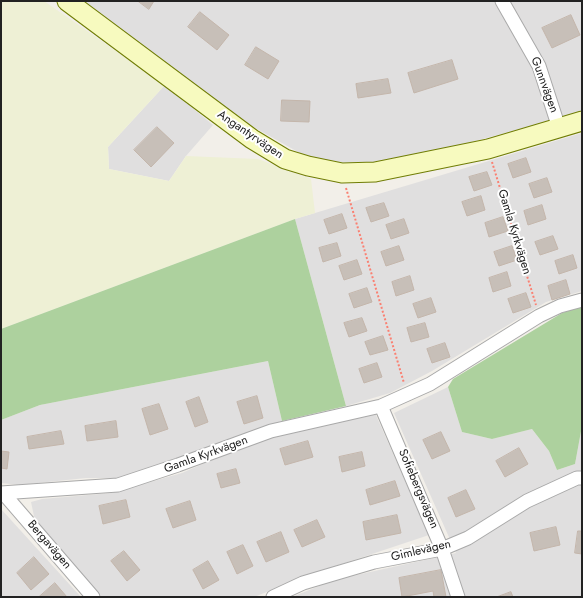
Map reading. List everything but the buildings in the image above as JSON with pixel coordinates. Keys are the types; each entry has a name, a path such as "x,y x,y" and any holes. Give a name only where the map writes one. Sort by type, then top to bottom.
{"street":[{"name":"Angantyrvägen","path":"66,1 252,139 285,159 308,166 342,173 375,172 488,149 582,121"},
{"name":"Gunnvägen","path":"502,1 539,66 559,128"},
{"name":"Gamla Kyrkvägen","path":"3,493 118,485 271,431 381,406 430,384 539,316 560,306 582,300"},
{"name":"Sofiebergsvägen","path":"381,406 442,548 458,597"},
{"name":"Gimlevägen","path":"273,597 303,583 374,562 442,548 468,538 527,501 577,478 582,478"},
{"name":"Bergavägen","path":"3,493 93,597"}],"path":[{"name":"Gamla Kyrkvägen","path":"488,149 539,316"},
{"path":"342,173 407,394"}],"shaded area":[{"path":"79,1 582,1 582,112 457,146 375,166 314,161 225,111"},
{"path":"165,85 213,125 186,156 169,181 109,169 108,147"},
{"path":"582,133 582,291 546,302 432,371 390,393 346,406 295,219"},
{"path":"268,361 282,421 207,447 155,468 118,478 86,478 19,485 1,483 1,420 40,405"},
{"path":"448,387 462,432 492,439 532,429 549,451 557,470 575,464 582,426 582,597 292,597 334,580 456,553 394,413"},
{"path":"375,413 429,535 315,573 254,597 100,597 35,521 31,502 42,499 111,493 182,473 271,434"},
{"path":"1,509 81,597 1,597"}],"green space":[{"path":"1,1 44,1 165,85 108,147 109,169 169,181 186,156 258,159 311,179 315,213 295,219 1,329"},
{"path":"295,219 346,406 282,421 268,361 40,405 1,420 1,329"},
{"path":"582,306 582,426 575,464 557,470 549,451 532,429 492,439 462,432 448,387 453,379 562,313"}]}
